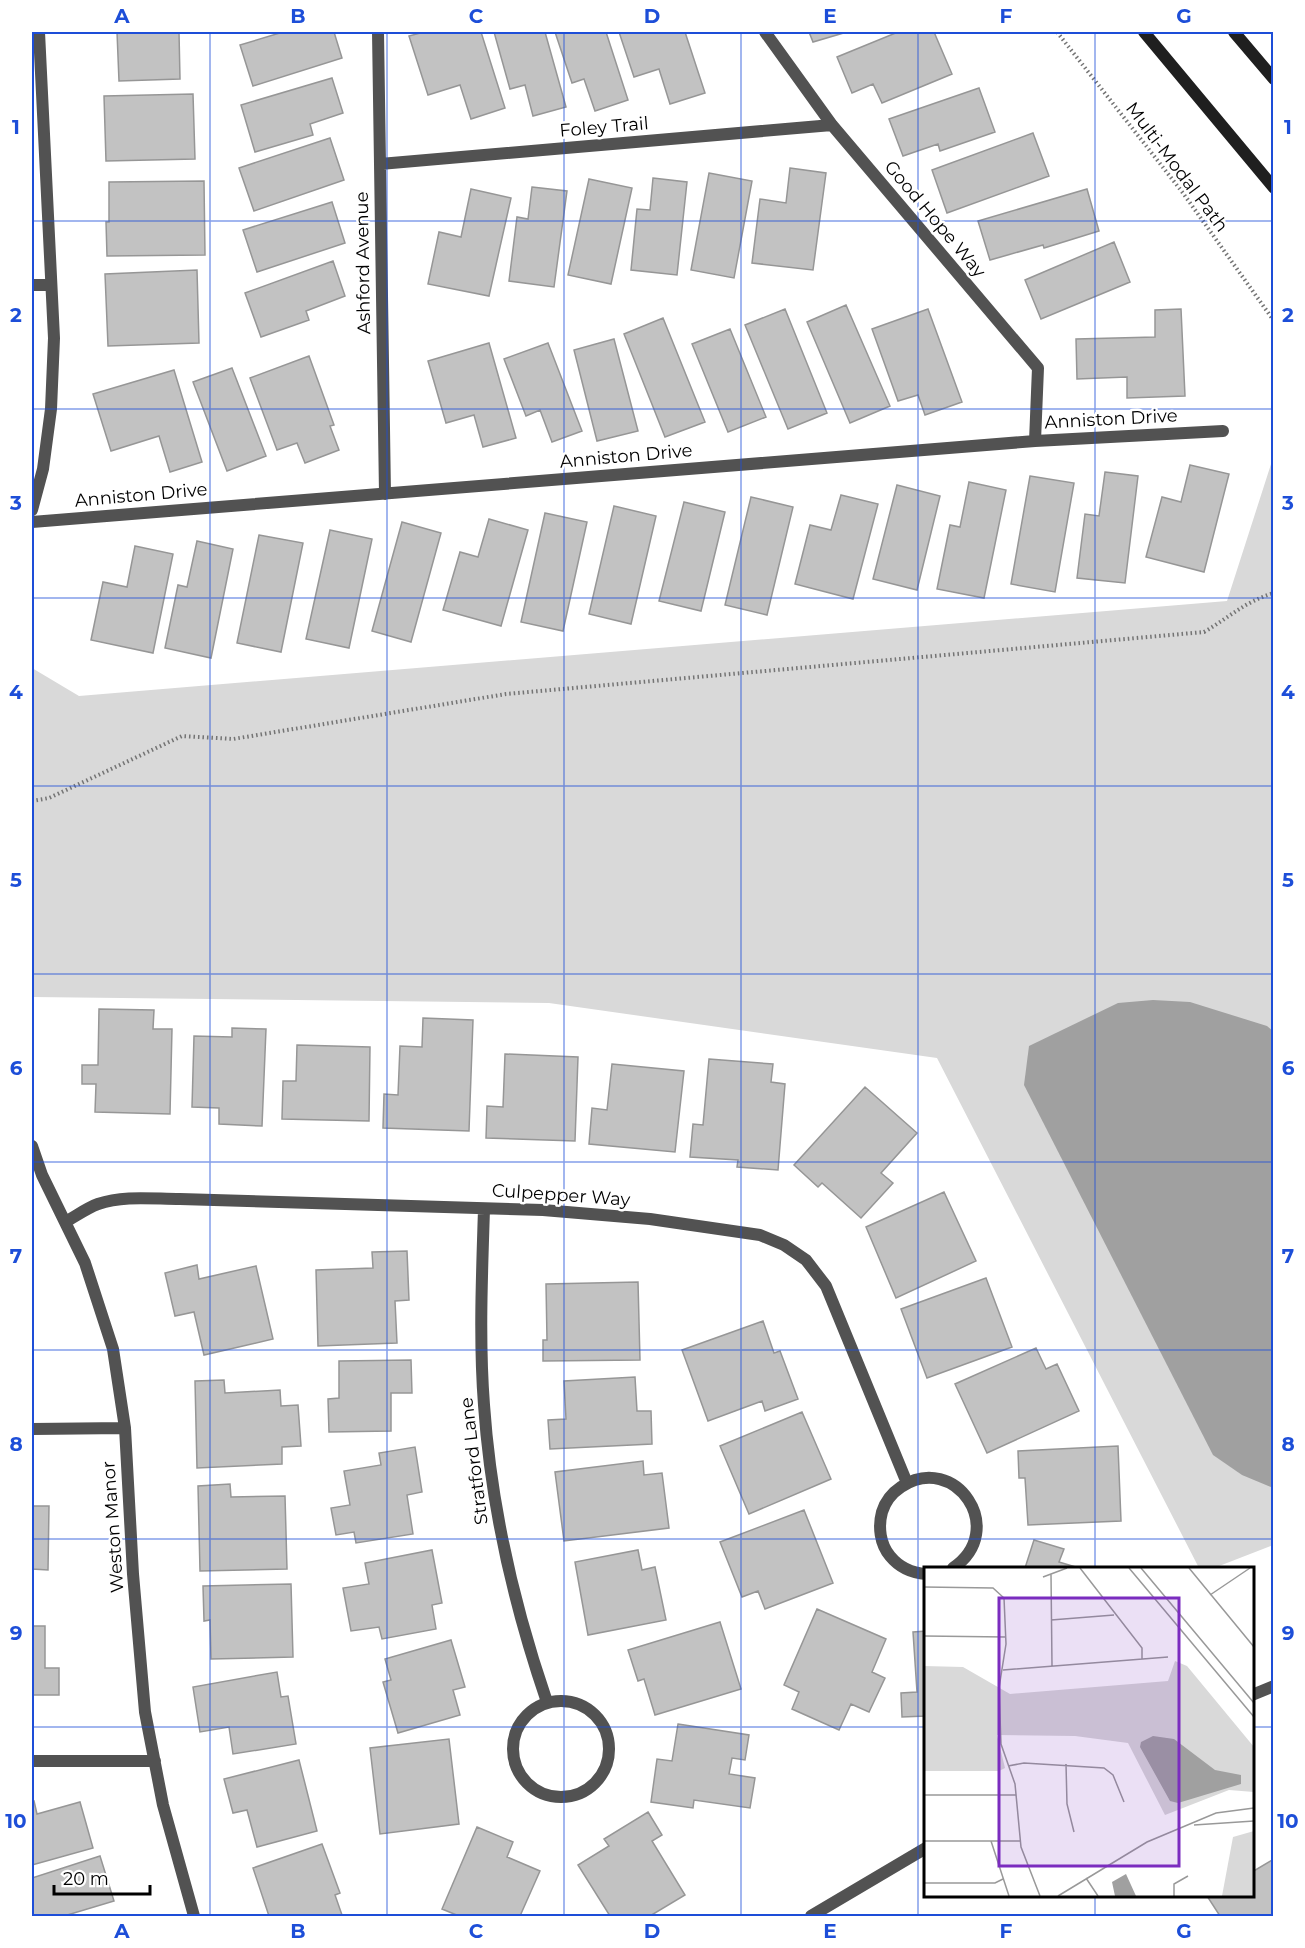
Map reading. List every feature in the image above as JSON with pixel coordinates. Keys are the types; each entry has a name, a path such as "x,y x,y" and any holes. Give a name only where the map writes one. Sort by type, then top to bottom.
{"main road":[{"path":"1144,32 1274,188"},
{"path":"1234,32 1274,79"}],"street":[{"path":"32,510 43,469 51,409 54,338 39,32"},
{"name":"Ashford Avenue","path":"378,32 385,494"},
{"name":"Good Hope Way","path":"765,32 832,125 1038,368 1035,441"},
{"name":"Foley Trail","path":"380,164 832,125"},
{"path":"32,285 51,285"},
{"name":"Anniston Drive","path":"32,522 1035,441 1223,431"},
{"name":"Weston Manor","path":"32,1146 42,1175 85,1263 113,1349 125,1428 133,1574 145,1712 162,1805 194,1917"},
{"name":"Culpepper Way","path":"65,1222 96,1204 129,1199 543,1210 650,1219 760,1235 784,1245 806,1260 826,1286 907,1483"},
{"name":"Stratford Lane","path":"484,1209 481,1304 484,1404 493,1494 528,1649 547,1702"},
{"path":"32,1429 125,1428"},
{"path":"924,1574 916,1574 901,1567 889,1555 881,1540 880,1523 884,1507 893,1492 907,1483 922,1478 952,1483 964,1493 973,1506 977,1520 977,1535 972,1550 955,1567"},
{"path":"1254,1694 1274,1686"},
{"path":"561,1700 576,1702 590,1709 601,1720 608,1734 610,1749 604,1771 590,1788 576,1795 559,1797 542,1794 528,1785 518,1771 513,1755 513,1738 520,1723 531,1710 547,1702 561,1700"},
{"path":"32,1761 155,1761"},
{"path":"811,1917 924,1849"}],"path":[{"name":"Multi-Modal Path","path":"1057,32 1183,192 1274,321"},
{"path":"32,801 49,798 182,736 233,739 506,694 1204,632 1223,622 1243,605 1274,593"}],"shaded area":[{"path":"1273,458 1273,1545 1217,1567 1198,1567 937,1058 549,1003 32,997 32,668 79,696 1227,601"},
{"path":"1153,1000 1190,1002 1267,1026 1273,1031 1273,1488 1242,1475 1213,1455 1024,1085 1029,1046 1118,1003"}],"building":[{"path":"117,32 179,32 180,79 119,81"},
{"path":"283,32 334,32 342,58 253,86 240,45"},
{"path":"424,32 481,32 505,108 471,119 460,85 428,95 409,36"},
{"path":"494,32 545,32 566,107 533,116 525,85 510,89"},
{"path":"555,32 606,32 628,100 595,111 584,79 572,83"},
{"path":"619,32 685,32 705,93 670,104 659,69 634,77"},
{"path":"809,32 847,32 813,42"},
{"path":"898,32 934,32 952,74 882,103 873,84 852,93 837,57"},
{"path":"332,78 343,113 310,124 313,135 255,152 241,105"},
{"path":"979,88 995,132 940,151 938,144 903,156 889,119"},
{"path":"193,94 195,159 106,161 104,96"},
{"path":"1033,133 1049,176 947,213 932,170"},
{"path":"330,138 344,180 254,211 239,168"},
{"path":"790,168 826,173 813,270 752,263 760,199 786,203"},
{"path":"709,173 752,181 734,278 691,270"},
{"path":"653,178 687,182 677,275 631,270 637,209 650,210"},
{"path":"589,179 632,188 611,284 568,275"},
{"path":"204,181 205,255 107,256 106,222 109,222 109,182"},
{"path":"532,187 567,191 554,287 509,281 517,217 528,219"},
{"path":"471,189 511,198 489,296 428,284 439,232 461,237"},
{"path":"1087,189 1099,231 1044,248 1043,245 990,260 978,221"},
{"path":"332,202 345,243 257,272 243,230"},
{"path":"1114,242 1130,282 1041,319 1025,280"},
{"path":"333,261 345,296 306,311 309,320 261,337 245,293"},
{"path":"197,270 199,343 108,346 105,274"},
{"path":"846,305 890,406 850,423 807,322"},
{"path":"785,309 827,413 788,429 745,325"},
{"path":"928,309 962,402 925,415 918,395 898,401 872,329"},
{"path":"1181,309 1185,396 1127,398 1127,377 1077,379 1076,339 1155,337 1155,310"},
{"path":"663,318 705,422 665,437 624,334"},
{"path":"730,329 766,417 728,432 692,344"},
{"path":"614,339 638,431 597,441 574,350"},
{"path":"489,343 516,438 483,447 474,415 446,423 428,361"},
{"path":"548,343 582,431 552,442 540,410 526,416 504,359"},
{"path":"309,356 334,425 330,426 339,450 305,463 297,443 277,450 250,378"},
{"path":"232,368 266,456 227,471 193,382"},
{"path":"174,370 202,462 170,472 159,436 111,451 93,394"},
{"path":"1190,465 1229,474 1204,572 1146,557 1162,497 1181,502"},
{"path":"1105,472 1138,476 1125,583 1077,578 1085,514 1099,516"},
{"path":"1030,476 1074,483 1055,592 1011,584"},
{"path":"969,482 1006,490 984,598 937,589 950,525 960,527"},
{"path":"897,485 940,496 917,590 873,579"},
{"path":"841,495 878,504 853,599 795,584 810,525 831,530"},
{"path":"751,497 793,507 767,615 725,605"},
{"path":"684,502 725,512 701,611 659,601"},
{"path":"614,506 656,516 631,624 589,614"},
{"path":"545,513 587,522 563,631 521,622"},
{"path":"489,519 528,530 501,626 443,610 460,552 478,557"},
{"path":"402,522 441,533 411,642 372,631"},
{"path":"330,530 372,539 349,648 306,639"},
{"path":"259,535 303,543 281,652 237,643"},
{"path":"197,541 233,549 211,658 165,648 178,585 187,587"},
{"path":"135,546 173,554 153,653 91,640 103,582 127,587"},
{"path":"99,1009 154,1010 153,1029 172,1029 170,1114 95,1112 96,1084 82,1084 82,1065 98,1065"},
{"path":"423,1018 473,1020 469,1131 383,1128 384,1094 398,1095 400,1046 422,1047"},
{"path":"232,1028 266,1029 262,1126 219,1124 219,1108 192,1107 194,1036 232,1037"},
{"path":"297,1045 370,1047 369,1121 282,1119 283,1081 296,1081"},
{"path":"505,1054 578,1057 575,1141 486,1138 487,1106 503,1107"},
{"path":"709,1059 773,1064 771,1082 785,1084 778,1170 737,1167 738,1160 690,1157 693,1124 703,1125"},
{"path":"612,1064 684,1071 675,1152 589,1144 592,1108 607,1110"},
{"path":"865,1087 917,1133 881,1173 893,1183 861,1218 822,1183 818,1187 794,1165"},
{"path":"944,1192 976,1261 896,1298 866,1227"},
{"path":"407,1251 409,1300 395,1301 397,1343 318,1346 316,1270 373,1268 372,1252"},
{"path":"197,1265 199,1279 256,1266 273,1339 204,1355 194,1312 175,1316 165,1273"},
{"path":"986,1278 1012,1347 927,1378 901,1309"},
{"path":"638,1282 640,1360 543,1361 543,1340 547,1340 546,1284"},
{"path":"763,1321 774,1353 780,1351 798,1399 765,1411 762,1401 708,1421 682,1350"},
{"path":"1036,1348 1046,1369 1057,1364 1079,1411 987,1453 955,1384"},
{"path":"411,1360 412,1393 391,1393 391,1431 329,1432 328,1399 339,1398 339,1361"},
{"path":"635,1377 637,1411 651,1411 652,1444 550,1449 548,1420 566,1419 564,1381"},
{"path":"224,1380 225,1393 280,1390 281,1406 298,1405 301,1446 282,1447 282,1464 197,1468 195,1381"},
{"path":"802,1412 831,1479 749,1514 720,1446"},
{"path":"1118,1446 1121,1521 1028,1525 1025,1478 1019,1478 1018,1451"},
{"path":"415,1447 422,1492 407,1495 413,1534 356,1543 354,1532 336,1535 331,1508 350,1505 344,1471 381,1465 379,1453"},
{"path":"643,1461 644,1475 662,1473 669,1528 564,1541 555,1472"},
{"path":"230,1484 231,1497 285,1496 287,1569 200,1571 198,1486"},
{"path":"32,1506 49,1506 48,1570 32,1569"},
{"path":"804,1510 833,1583 765,1609 758,1591 742,1597 720,1542"},
{"path":"1034,1540 1064,1549 1059,1562 1076,1567 1025,1567"},
{"path":"432,1550 442,1603 432,1605 436,1629 382,1639 379,1627 351,1631 343,1588 369,1584 365,1563"},
{"path":"638,1550 642,1570 655,1567 666,1620 588,1635 575,1562"},
{"path":"291,1584 293,1657 211,1659 210,1620 204,1621 203,1586"},
{"path":"817,1609 886,1639 872,1672 885,1678 869,1712 851,1704 839,1730 792,1709 799,1692 784,1685"},
{"path":"720,1622 741,1689 655,1715 644,1679 638,1681 628,1650"},
{"path":"32,1626 45,1626 45,1668 59,1668 59,1695 32,1695"},
{"path":"924,1631 924,1716 902,1717 901,1693 917,1692 913,1632"},
{"path":"451,1640 465,1687 453,1690 460,1715 398,1733 383,1682 391,1680 385,1659"},
{"path":"277,1672 281,1697 288,1696 296,1744 233,1754 229,1727 200,1732 193,1687"},
{"path":"678,1724 749,1735 745,1760 732,1758 729,1774 755,1778 750,1808 694,1800 693,1808 651,1802 657,1759 672,1761"},
{"path":"449,1739 459,1824 380,1834 370,1748"},
{"path":"299,1760 317,1831 257,1847 247,1810 233,1813 224,1779"},
{"path":"34,1801 37,1814 80,1802 93,1848 32,1865 32,1802"},
{"path":"648,1812 662,1835 652,1841 685,1895 650,1916 610,1916 578,1865 609,1846 604,1839"},
{"path":"477,1827 513,1842 507,1857 540,1871 520,1916 459,1916 442,1909"},
{"path":"322,1844 340,1893 335,1895 342,1915 269,1916 253,1868"},
{"path":"100,1856 114,1901 64,1916 32,1916 32,1878"},
{"path":"1274,1859 1274,1916 1220,1916 1208,1897 1254,1897 1254,1871"}]}
